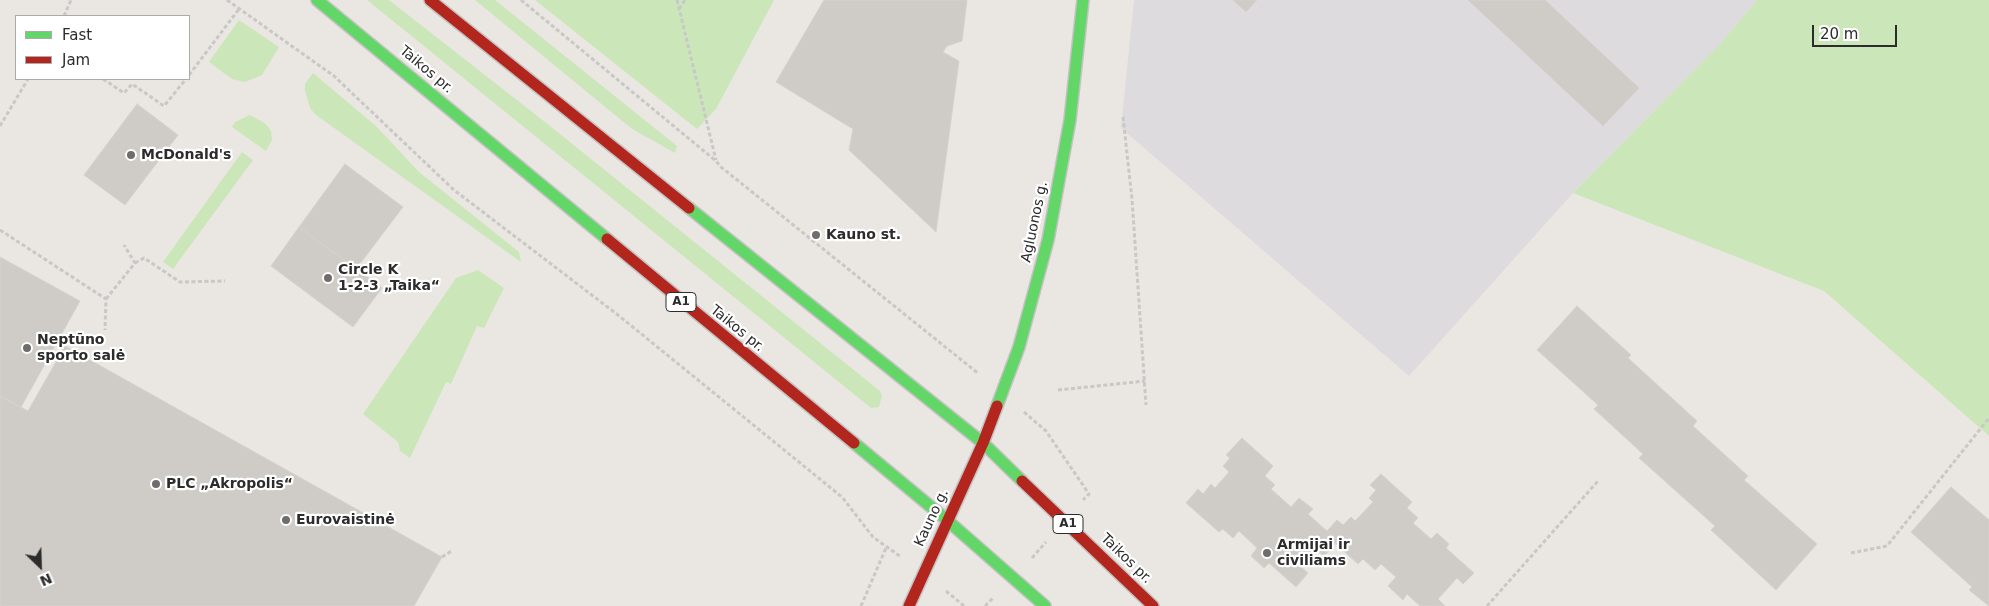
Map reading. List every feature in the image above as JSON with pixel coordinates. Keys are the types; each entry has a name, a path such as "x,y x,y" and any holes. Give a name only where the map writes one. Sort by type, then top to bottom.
{"main road":[{"name":"Taikos pr.","path":"317,0 948,521 1044,606"},
{"name":"Taikos pr.","path":"430,0 984,443 1153,606"},
{"name":"Agluonos g.","path":"984,443 1019,347 1048,240 1070,120 1083,0"},
{"name":"Kauno g.","path":"909,606 984,443"}],"path":[{"path":"64,15 71,0"},
{"path":"227,0 334,76 454,190 618,315 842,496 873,538 924,571 964,606"},
{"path":"521,0 721,167 1046,431 1089,494 985,606"},
{"path":"677,0 716,161"},
{"path":"679,10 685,0"},
{"path":"190,74 239,9"},
{"path":"0,126 27,80"},
{"path":"105,80 124,93 132,84 164,106 185,80"},
{"path":"1123,117 1132,199 1146,405"},
{"path":"0,230 106,299"},
{"path":"124,245 135,263"},
{"path":"105,330 106,299 135,263 144,258 180,282 225,280"},
{"path":"1058,390 1145,381"},
{"path":"1851,553 1887,546 1989,418"},
{"path":"1487,606 1598,481"},
{"path":"861,606 886,548"},
{"path":"442,557 453,550"}],"shaded area":[{"path":"1134,0 1757,0 1720,44 1573,193 1409,376 1121,128"}],"green space":[{"path":"367,0 389,0 545,122 880,391 882,396 879,407 871,408"},
{"path":"475,0 495,0 677,146 675,153 632,129"},
{"path":"535,0 774,0 716,109 697,129"},
{"path":"1757,0 1989,0 1989,436 1824,291 1573,193 1720,44"},
{"path":"239,20 279,47 262,75 245,82 232,79 209,62"},
{"path":"313,73 376,126 419,172 519,252 521,262 316,115 310,108 305,91 305,84"},
{"path":"250,115 266,124 271,131 272,140 266,151 232,127 235,122"},
{"path":"242,152 253,160 173,269 163,262"},
{"path":"478,270 504,288 484,328 477,326 451,384 446,382 410,458 400,451 398,442 363,414 456,278"}],"building":[{"path":"824,0 967,0 962,41 947,46 943,52 959,61 936,232 849,150 853,129 776,82"},
{"path":"1233,0 1257,0 1246,12"},
{"path":"1468,0 1545,0 1639,88 1603,126"},
{"name":"McDonald's","path":"137,104 178,135 125,205 84,175"},
{"path":"345,164 403,207 356,269 299,227"},
{"name":"Circle K 1-2-3 „Taika“","path":"299,227 382,288 353,327 271,266"},
{"name":"Neptūno sporto salė","path":"0,257 80,301 21,407 0,396"},
{"path":"1577,306 1631,355 1628,358 1697,421 1693,426 1748,476 1744,480 1817,544 1776,590 1711,530 1715,526 1639,458 1643,454 1594,409 1598,405 1537,350"},
{"name":"PLC „Akropolis“","path":"65,346 442,557 414,606 0,606 0,396 28,411"},
{"path":"1242,438 1273,466 1265,476 1275,485 1271,489 1291,507 1299,498 1313,509 1308,514 1338,541 1324,556 1317,550 1301,567 1308,573 1296,587 1269,563 1264,568 1251,556 1257,548 1239,531 1233,538 1223,529 1219,532 1186,503 1198,489 1203,494 1211,484 1215,488 1229,472 1223,466 1230,458 1226,455"},
{"path":"1381,474 1412,502 1407,508 1418,518 1413,523 1431,539 1437,533 1449,544 1446,548 1474,573 1463,584 1457,578 1438,599 1445,606 1420,606 1407,594 1403,600 1388,586 1396,577 1381,564 1375,570 1363,559 1358,564 1335,543 1338,541 1327,531 1337,520 1343,525 1351,517 1355,521 1373,502 1369,498 1376,490 1370,485"},
{"path":"1951,487 1989,520 1989,606 1969,590 1972,587 1911,532"}],"traffic: fast":[{"path":"317,0 607,239"},
{"path":"997,406 1019,347 1048,240 1070,120 1083,0"},
{"path":"689,208 983,443 1022,481"},
{"path":"854,443 948,521 1045,606"}],"traffic: jam":[{"path":"430,0 689,208"},
{"path":"607,239 854,443"},
{"path":"909,606 983,443 997,406"},
{"path":"1022,481 1153,606"}],"place":[{"name":"McDonald's","path":"131,155"},
{"name":"Kauno st.","path":"816,235"},
{"name":"Circle K 1-2-3 „Taika“","path":"328,278"},
{"name":"Neptūno sporto salė","path":"27,348"},
{"name":"PLC „Akropolis“","path":"156,484"},
{"name":"Eurovaistinė","path":"286,520"},
{"name":"Armijai ir civiliams","path":"1267,553"}]}
